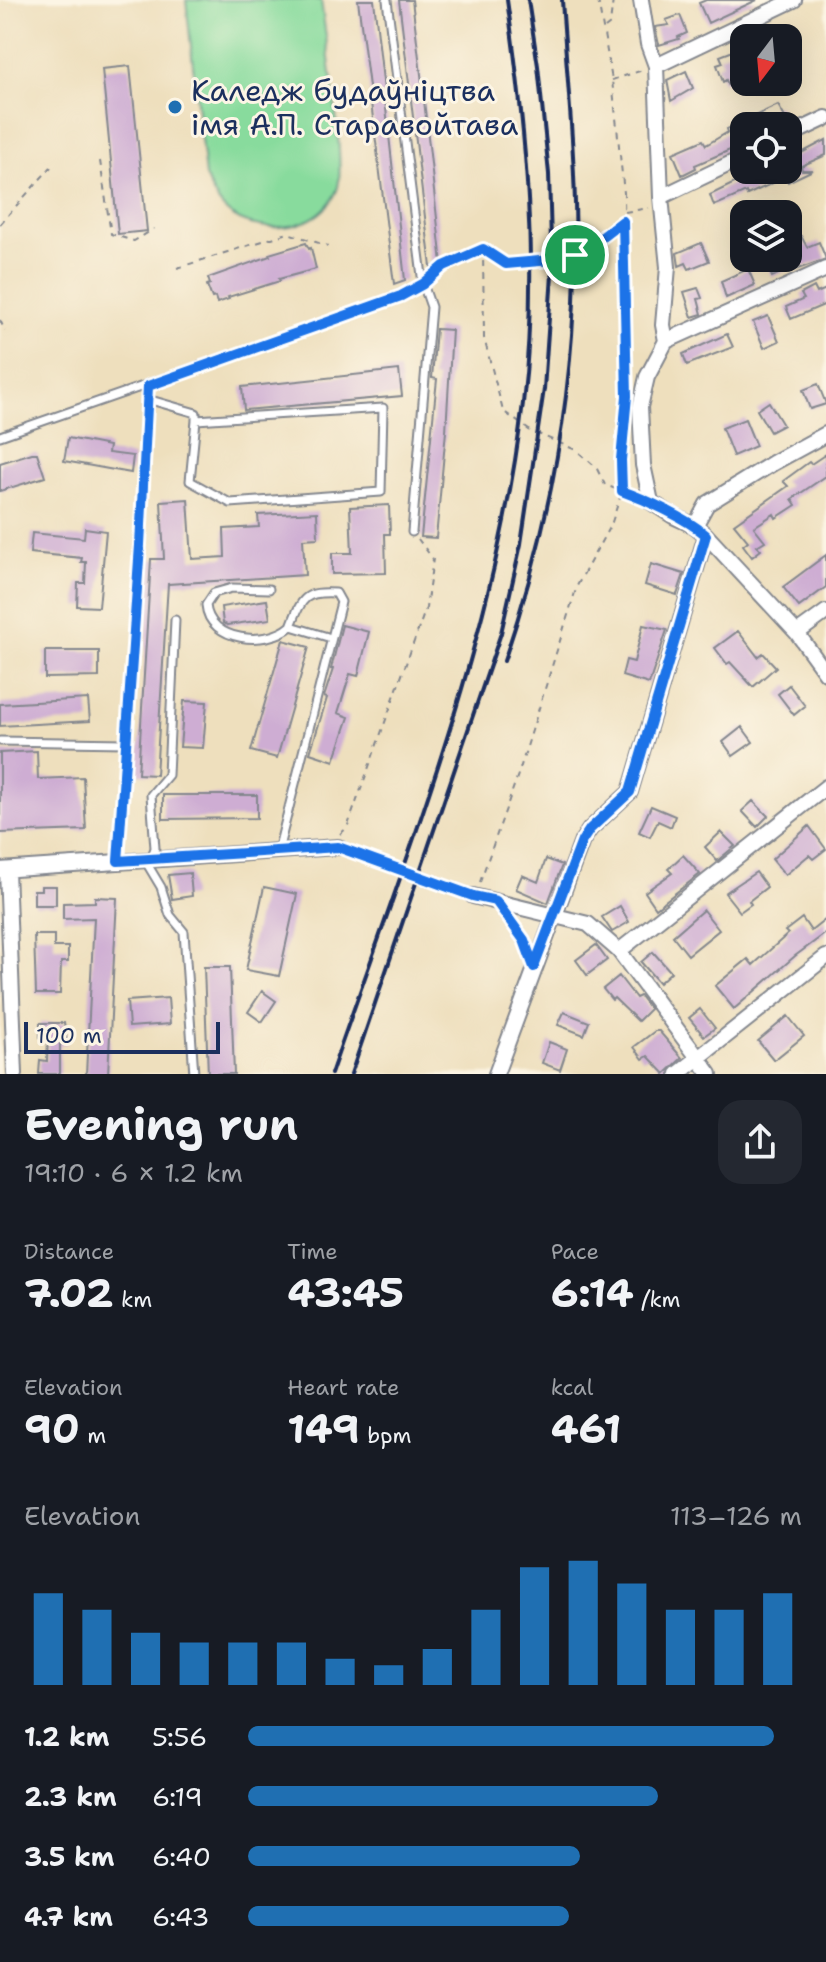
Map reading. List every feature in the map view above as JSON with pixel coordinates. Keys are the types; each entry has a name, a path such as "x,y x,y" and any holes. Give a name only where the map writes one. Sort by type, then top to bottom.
{"street":[{"path":"641,0 648,44 656,66 661,197 668,267 663,325 666,341"},
{"path":"656,66 794,0"},
{"path":"802,129 826,118"},
{"path":"661,197 730,164"},
{"path":"826,269 666,341 647,377 640,407 643,465 651,502 701,530 797,633 826,673"},
{"path":"496,1074 582,841 590,829 630,792 707,504 826,434"},
{"path":"797,633 826,612"},
{"path":"619,951 826,787"},
{"path":"15,1074 3,870 278,851 337,843"},
{"path":"475,896 588,924 619,951 710,1074"},
{"path":"678,1074 826,957"}],"lane":[{"path":"387,0 423,284 431,307 412,532"},
{"path":"0,436 401,296 423,284"},
{"path":"118,861 148,386"},
{"path":"147,399 196,413 190,481 230,503 381,492 383,408 196,420"},
{"path":"269,589 232,588 214,593 206,605 207,616 217,628 228,634 273,636 291,626 297,608 307,595 336,593 341,602 278,851"},
{"path":"175,620 168,775 151,795 155,848 148,860 170,915 184,932 194,1074"},
{"path":"291,626 331,638"},
{"path":"0,741 125,743"}],"path":[{"path":"412,532 433,559 426,608 347,828 337,843 475,896 520,769 577,586 612,522 622,491 621,460 627,396 625,212 612,80 598,0"},
{"path":"603,30 610,24 613,0"},
{"path":"612,80 656,66"},
{"path":"100,161 111,234 134,241 154,229"},
{"path":"0,224 51,167"},
{"path":"625,212 653,207 661,197"},
{"path":"483,249 506,264 551,260 583,252 623,221"},
{"path":"177,268 288,233 328,246"},
{"path":"423,284 444,266 483,249"},
{"path":"483,249 484,338 503,411 529,430 558,445 576,450 596,467 605,485 651,502"},
{"path":"0,320 5,331"},
{"path":"496,901 524,940 534,967"}],"green space":[{"path":"186,0 321,0 337,128 339,176 331,201 305,222 283,227 249,224 231,215 214,194 205,176"}],"building":[{"path":"358,0 374,0 405,280 394,284"},
{"path":"399,0 412,0 423,91 442,264 431,267"},
{"path":"706,0 757,0 708,23 699,3"},
{"path":"680,15 687,33 659,45 655,27 669,25 666,20"},
{"path":"730,52 729,86 726,80 723,82 717,65 723,63 720,56"},
{"path":"130,66 147,231 118,234 102,69"},
{"path":"686,71 693,88 671,101 667,80"},
{"path":"778,105 782,112 763,112"},
{"path":"730,128 730,150 695,165 696,168 682,175 673,153 703,140 706,145 728,132"},
{"path":"826,140 826,155 802,166 802,153"},
{"path":"732,184 771,184 714,206 710,195"},
{"path":"802,238 807,247 819,242 826,259 802,267"},
{"path":"306,243 311,248 316,269 279,279 217,303 215,297 212,298 208,278"},
{"path":"701,243 709,261 689,269 686,263 679,266 677,253"},
{"path":"741,272 749,272 755,285 726,298 721,281"},
{"path":"814,287 817,293 826,289 826,304 791,319 786,307 804,299 801,294"},
{"path":"698,288 702,298 698,299 702,314 692,317 684,292"},
{"path":"768,316 779,341 764,348 753,322"},
{"path":"436,329 452,330 436,538 421,537 437,379 432,378"},
{"path":"727,334 733,347 687,365 683,354"},
{"path":"399,370 402,396 244,410 242,387"},
{"path":"818,384 826,404 810,409 803,390"},
{"path":"769,402 783,425 770,432 757,410"},
{"path":"745,419 756,446 733,456 722,428"},
{"path":"68,438 109,446 108,453 133,456 131,473 64,461"},
{"path":"37,453 45,477 0,491 0,463"},
{"path":"826,454 826,476 792,499 796,505 754,527 765,541 757,546 761,550 752,557 743,545 748,541 734,524 788,486 783,481"},
{"path":"188,499 192,559 225,557 224,529 259,527 258,515 317,512 318,538 303,539 305,575 168,584 156,775 138,774 151,559 164,559 161,501"},
{"path":"389,505 390,534 385,534 386,573 332,574 332,553 352,553 350,507"},
{"path":"85,528 106,531 99,607 77,606 78,583 85,583 86,562 81,562 82,558 30,553 32,533 84,538"},
{"path":"826,555 826,587 799,607 783,587"},
{"path":"651,564 684,574 677,595 645,585"},
{"path":"267,600 270,619 223,623 221,607"},
{"path":"342,625 369,632 358,676 350,674 338,713 349,717 334,761 310,753 327,698 324,697"},
{"path":"643,625 667,630 649,684 622,676 626,660 634,662"},
{"path":"738,631 758,657 763,653 776,667 753,687 730,662 727,664 715,648"},
{"path":"283,640 309,647 277,758 251,751"},
{"path":"45,651 99,651 99,677 45,678"},
{"path":"789,685 805,706 794,715 778,694"},
{"path":"88,699 90,721 0,726 0,704"},
{"path":"184,701 207,702 203,748 180,747"},
{"path":"742,727 753,742 733,756 723,742"},
{"path":"37,751 38,779 83,777 86,830 0,833 0,753"},
{"path":"163,795 257,795 257,818 163,819"},
{"path":"753,801 768,816 757,827 742,811"},
{"path":"651,806 675,816 671,827 658,821 650,837 639,832"},
{"path":"809,826 826,849 813,859 809,855 785,875 772,859"},
{"path":"721,832 735,846 717,861 705,847"},
{"path":"683,855 700,874 656,908 645,892 672,873 668,869"},
{"path":"546,859 562,865 548,903 516,889 522,875 538,882"},
{"path":"756,872 767,887 740,912 725,893"},
{"path":"190,873 192,896 172,899 168,875"},
{"path":"41,886 56,886 56,905 34,905 34,890 41,890"},
{"path":"264,887 297,894 279,976 246,970"},
{"path":"95,897 117,898 108,1074 86,1074 94,918 63,919 63,903 95,902"},
{"path":"620,906 629,922 612,932 602,917"},
{"path":"703,910 719,930 688,955 673,936"},
{"path":"802,918 811,931 826,919 826,933 734,1009 715,986 748,959 753,965"},
{"path":"34,935 54,935 54,947 68,947 68,962 61,962 60,994 36,994"},
{"path":"596,945 607,960 587,975 576,960"},
{"path":"653,952 671,972 659,983 641,962"},
{"path":"204,967 230,967 234,1074 208,1074"},
{"path":"619,976 636,998 640,996 650,1009 638,1021 603,989"},
{"path":"262,991 276,1001 262,1022 248,1012"},
{"path":"168,998 170,1024 129,1027 127,1001"},
{"path":"700,1009 715,1028 704,1036 689,1018"},
{"path":"564,1012 589,1022 584,1035 558,1025"},
{"path":"788,1016 804,1036 774,1060 758,1041"},
{"path":"40,1023 64,1023 67,1044 60,1044 60,1074 39,1074 40,1060 47,1061 48,1038 40,1038"},
{"path":"659,1031 682,1058 665,1074 648,1056 643,1059 634,1047"},
{"path":"549,1042 567,1049 560,1070 542,1063"}],"railway":[{"path":"331,1074 445,743 492,575 510,489 528,353 530,252 525,151 507,0"},
{"path":"351,1074 501,633 521,544 544,389 552,275 549,174 528,0"},
{"path":"504,661 545,518 569,372 575,273 575,205 562,0"}],"place":[{"name":"Каледж будаўніцтва імя А.П. Старавойтава","path":"175,107"}],"route":[{"path":"623,221 627,396 621,460 622,491 651,502 706,535 630,792 590,829 582,841 534,967 524,940 496,901 473,896 338,847 118,861 148,386 401,296 423,284 444,266 483,249 506,264 575,255 623,221"}]}
